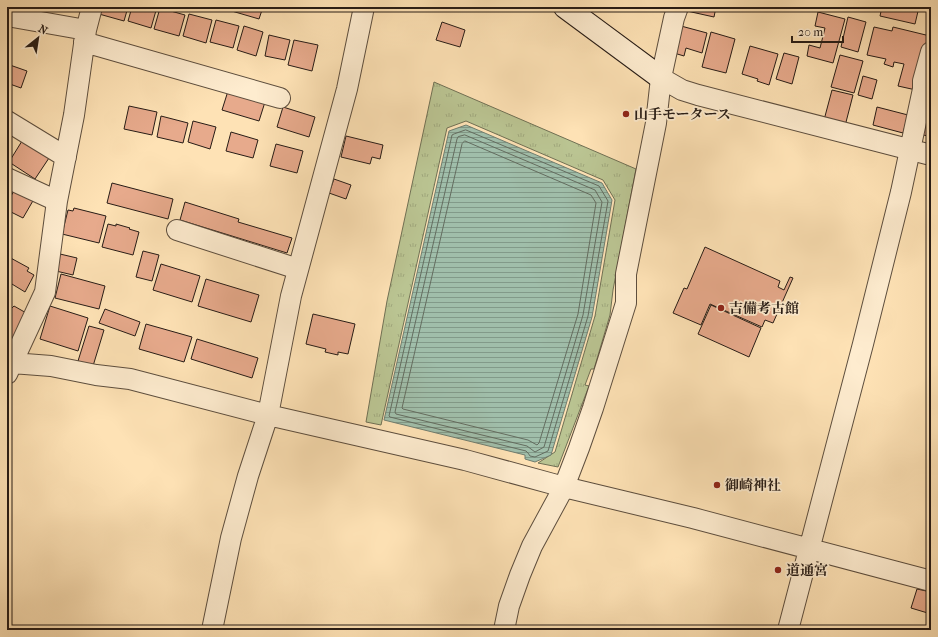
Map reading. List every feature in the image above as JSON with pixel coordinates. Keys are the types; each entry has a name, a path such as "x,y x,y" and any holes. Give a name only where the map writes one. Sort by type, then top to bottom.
{"street":[{"path":"8,371 45,292 57,201 74,115 85,36 92,7"},
{"path":"212,630 231,538 248,476 268,415 291,296 346,89 364,7"},
{"path":"565,7 660,78 682,90 931,155"},
{"path":"504,630 509,606 520,576 539,532 564,487 593,408 626,302 626,274 656,123 660,78 678,7"},
{"path":"7,16 85,36 280,98"},
{"path":"788,630 901,192 923,81 931,52"},
{"path":"7,121 66,157"},
{"path":"7,178 57,201"},
{"path":"178,230 298,269"},
{"path":"8,371 51,366 96,375 130,379 268,415 465,460 564,487 693,518 931,581"}],"green space":[{"path":"434,82 636,169 613,290 610,315 594,369 591,369 585,385 589,386 558,467 538,463 555,452 595,316 615,200 603,180 466,121 447,128 381,425 366,422 387,301"}],"water":[{"path":"466,125 602,183 612,200 592,317 551,455 535,462 525,459 525,455 384,420 449,131"}],"building":[{"path":"101,7 128,7 124,21 99,14"},
{"path":"132,7 157,7 151,28 128,21"},
{"path":"218,7 263,7 259,19"},
{"path":"688,7 716,7 714,17 687,11"},
{"path":"882,7 919,7 915,24 880,16"},
{"path":"160,8 185,15 179,36 154,29"},
{"path":"818,12 845,19 833,63 807,56 809,45 820,48 825,28 815,26"},
{"path":"189,14 212,20 206,43 183,36"},
{"path":"848,17 866,22 858,52 841,47"},
{"path":"216,20 239,26 233,48 210,42"},
{"path":"442,22 465,30 460,47 436,40"},
{"path":"244,26 263,32 256,56 237,50"},
{"path":"681,26 707,33 702,53 686,48 684,56 674,53"},
{"path":"874,27 892,31 893,27 930,36 916,90 898,86 904,64 894,62 893,67 884,64 886,59 867,55"},
{"path":"711,32 735,39 726,73 702,67"},
{"path":"269,35 290,40 285,60 265,56"},
{"path":"294,40 318,45 312,71 288,65"},
{"path":"750,46 778,54 769,85 757,81 758,79 742,74"},
{"path":"784,53 799,57 792,84 776,79"},
{"path":"840,55 863,61 854,93 831,87"},
{"path":"7,64 27,71 21,88 7,83"},
{"path":"863,76 877,80 872,99 858,95"},
{"path":"832,90 853,95 845,126 824,120"},
{"path":"228,91 265,102 259,121 222,110"},
{"path":"129,106 157,112 152,135 124,129"},
{"path":"283,107 315,117 309,137 277,127"},
{"path":"877,107 908,115 903,133 873,125"},
{"path":"161,116 188,123 183,143 157,137"},
{"path":"924,120 931,122 931,128 928,136 919,134"},
{"path":"193,121 216,127 210,149 188,142"},
{"path":"231,132 258,140 253,158 226,151"},
{"path":"346,136 383,145 380,159 372,157 370,164 341,157"},
{"path":"22,141 49,158 35,179 9,162"},
{"path":"276,144 303,151 297,173 270,166"},
{"path":"334,179 351,185 346,199 329,193"},
{"path":"112,183 173,199 168,219 107,203"},
{"path":"15,189 34,199 23,218 7,210 7,203"},
{"path":"185,202 239,219 238,222 292,238 287,253 180,220"},
{"path":"74,208 106,216 99,243 62,234 68,210 73,211"},
{"path":"108,224 116,226 116,224 139,232 133,255 102,247"},
{"path":"705,247 780,281 778,287 784,290 790,277 793,278 773,323 765,320 762,327 710,304 701,325 673,313 684,288 687,289"},
{"path":"143,251 159,255 152,281 136,277"},
{"path":"60,254 77,258 73,275 56,271"},
{"path":"7,256 29,268 27,271 34,275 25,292 7,281"},
{"path":"161,264 200,276 192,302 153,290"},
{"path":"61,274 105,286 99,309 55,298"},
{"path":"206,279 259,295 251,322 198,306"},
{"path":"7,305 12,308 14,306 28,314 10,346 7,344"},
{"path":"711,305 761,328 749,357 698,334"},
{"path":"50,306 88,318 78,351 40,339"},
{"path":"105,309 140,322 135,336 99,323"},
{"path":"313,314 355,324 348,354 338,352 338,355 325,352 326,349 306,344"},
{"path":"146,324 192,337 184,362 139,349"},
{"path":"89,326 104,330 93,366 78,361"},
{"path":"197,339 258,358 252,378 191,359"},
{"path":"917,589 931,592 931,614 911,608"}],"place":[{"name":"山手モータース","path":"626,114"},
{"name":"吉備考古館","path":"721,308"},
{"name":"御崎神社","path":"717,485"},
{"name":"道通宮","path":"778,570"}]}
